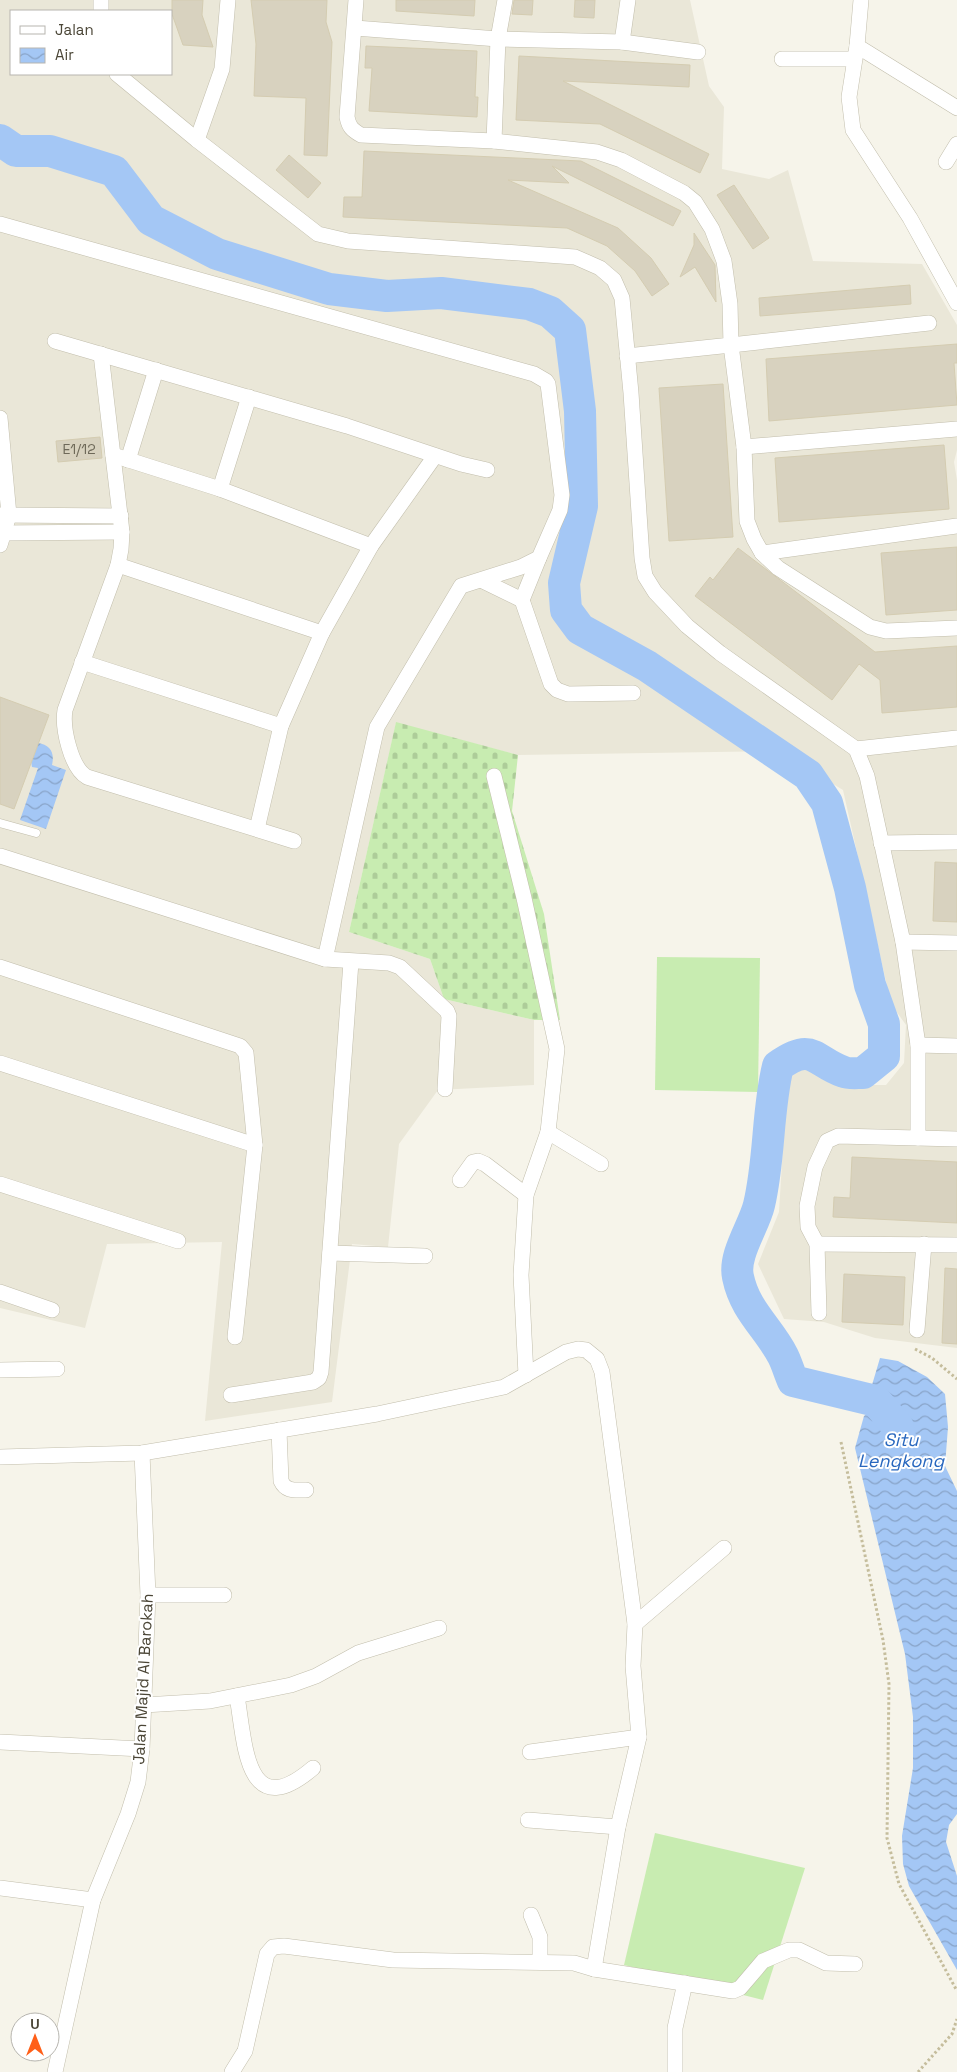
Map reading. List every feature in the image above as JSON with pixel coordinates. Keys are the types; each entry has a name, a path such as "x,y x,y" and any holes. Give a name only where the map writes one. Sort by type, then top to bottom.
{"street":[{"path":"197,140 222,69 228,0"},
{"path":"356,0 347,117 349,126 354,131 361,135 494,141 610,155 684,193 695,202 712,229 724,261 730,304 731,346 744,447 747,521 762,554 778,568 870,628 886,631 957,628"},
{"path":"494,141 498,39 505,0"},
{"path":"622,42 628,0"},
{"path":"861,0 849,97 854,130 910,218 957,303"},
{"path":"355,28 498,39 622,42 698,52"},
{"path":"782,59 855,52 957,108"},
{"path":"118,75 197,140 318,234 332,238 575,257 586,260 600,268 614,280 622,298 642,558 645,576 655,592 687,626 720,653 856,748 867,776 903,942 918,1045 918,1138"},
{"path":"946,162 957,144"},
{"path":"0,224 541,377 548,384 562,503 522,600 552,684 557,690 568,694 633,692"},
{"path":"627,356 929,323"},
{"path":"54,341 347,426 435,456 487,470"},
{"path":"101,354 122,532 118,564 82,662 64,718 65,729 80,773 294,841"},
{"path":"128,460 156,370"},
{"path":"220,489 249,397"},
{"path":"0,418 4,515 1,537 122,532"},
{"path":"744,447 957,429"},
{"path":"113,454 220,489 371,546"},
{"path":"257,829 281,726 322,633 371,546 435,456"},
{"path":"4,515 120,516"},
{"path":"762,554 957,526"},
{"path":"325,959 377,727 461,586 539,558"},
{"path":"118,564 322,633"},
{"path":"481,580 522,600"},
{"path":"82,662 281,726"},
{"path":"856,748 957,738"},
{"path":"494,776 524,898 557,1050 548,1132 526,1195 521,1275 526,1375"},
{"path":"881,843 957,842"},
{"path":"0,856 325,959 389,963 400,967 446,1011 449,1021 445,1089"},
{"path":"903,942 957,943"},
{"path":"231,1395 313,1382 319,1378 351,962"},
{"path":"0,967 240,1046 246,1053 256,1145 235,1336"},
{"path":"918,1045 957,1046"},
{"path":"0,1063 256,1145"},
{"path":"548,1132 601,1164"},
{"path":"819,1313 818,1244 808,1227 807,1206 815,1167 827,1140 838,1136 957,1139"},
{"path":"460,1180 473,1162 478,1161 485,1164 526,1195"},
{"path":"0,1184 178,1241"},
{"path":"818,1244 957,1245"},
{"path":"917,1330 924,1244"},
{"path":"330,1253 425,1256"},
{"path":"0,1292 52,1310"},
{"path":"0,1457 142,1453 377,1414 504,1387 566,1352 578,1348 586,1350 597,1359 602,1372 635,1624 633,1666 639,1737 618,1826 594,1969"},
{"path":"0,1370 57,1369"},
{"path":"279,1430 281,1481 284,1487 290,1490 306,1490"},
{"name":"Jalan Majid Al Barokah","path":"55,2072 93,1900 128,1814 138,1782 142,1749 148,1595 142,1453"},
{"path":"635,1624 724,1548"},
{"path":"148,1595 224,1596"},
{"path":"144,1706 238,1696 291,1684 316,1676 358,1653 439,1628"},
{"path":"238,1696 247,1753 256,1777 264,1786 276,1789 288,1786 313,1768"},
{"path":"530,1752 639,1737"},
{"path":"0,1742 142,1749"},
{"path":"528,1820 618,1826"},
{"path":"0,1888 93,1900"},
{"path":"531,1915 540,1937 540,1961"},
{"path":"232,2072 245,2051 267,1954 274,1947 284,1946 392,1960 574,1963 594,1969 736,1991 763,1961 793,1950 826,1963 855,1964"},
{"path":"675,2072 675,2028 685,1983"}],"lane":[{"path":"0,823 36,833"}],"path":[{"path":"915,1349 932,1358 957,1379"},
{"path":"840,1442 887,1666 889,1684 887,1838 899,1884 957,1991"},
{"path":"918,2072 952,2034 957,2019"}],"shaded area":[{"path":"0,0 690,0 709,86 724,107 722,169 769,179 788,170 813,261 922,264 957,325 957,450 954,462 957,480 957,1348 875,1338 824,1322 784,1319 758,1264 779,1212 787,1079 806,1061 850,1085 886,1085 904,1063 906,1025 891,1004 843,790 779,751 518,755 396,723 349,932 430,959 444,999 534,1020 534,1085 438,1090 399,1144 388,1247 352,1244 332,1402 205,1421 222,1242 107,1244 85,1328 0,1308"}],"green space":[{"path":"396,722 518,755 512,811 544,914 560,1020 534,1020 444,999 430,959 349,932"},
{"path":"657,957 760,958 758,1092 655,1090"},
{"path":"655,1833 805,1868 763,2000 624,1965"}],"water":[{"path":"38,743 46,745 51,750 53,756 52,765 66,770 46,829 20,820 38,768 32,767 31,761"},
{"name":"Situ Lengkong","path":"880,1358 898,1361 927,1377 945,1394 948,1427 945,1466 957,1491 957,1814 949,1825 946,1842 957,1876 957,1970 909,1886 903,1864 902,1836 913,1768 913,1717 905,1654 855,1448 864,1416 872,1409 875,1403 877,1391 872,1385"}],"building":[{"path":"172,0 203,0 202,15 213,47 183,45 172,14"},
{"path":"251,0 327,0 326,22 332,42 327,156 304,155 306,98 254,96 256,44"},
{"path":"396,0 475,0 474,16 396,11"},
{"path":"514,0 533,0 532,15 512,14"},
{"path":"575,0 595,0 594,18 574,17"},
{"path":"366,46 477,51 475,97 478,97 477,117 369,111 372,68 365,68"},
{"path":"519,56 690,65 689,87 563,81 709,154 700,173 600,124 516,120"},
{"path":"364,151 581,161 681,211 673,226 552,166 569,183 508,180 618,228 651,258 669,284 652,296 635,271 607,246 567,228 343,217 344,197 362,197"},
{"path":"289,155 321,183 308,198 276,170"},
{"path":"734,185 769,238 753,249 717,195"},
{"path":"694,233 715,265 716,302 695,267 680,277 694,245"},
{"path":"910,285 911,304 760,316 759,298"},
{"path":"957,344 957,363 954,363 957,405 769,421 766,359"},
{"path":"723,384 733,537 669,541 659,388"},
{"path":"100,437 102,458 58,462 56,441"},
{"path":"944,445 949,509 779,522 775,458"},
{"path":"957,547 957,610 886,615 881,553"},
{"path":"738,548 875,652 957,646 957,707 882,713 880,680 859,664 832,700 695,596 710,577 713,580"},
{"path":"0,697 49,715 14,809 0,804"},
{"path":"935,862 957,863 957,922 933,921"},
{"path":"852,1157 957,1162 957,1223 833,1217 834,1197 850,1198"},
{"path":"945,1268 957,1269 957,1344 942,1343"},
{"path":"844,1274 905,1277 903,1325 842,1322"}],"waterway":[{"path":"0,140 16,151 50,151 114,171 151,220 217,254 329,289 387,296 441,293 529,304 550,312 570,330 580,411 582,506 564,583 566,610 580,629 647,666 808,775 827,803 850,888 870,985 884,1024 884,1056 863,1073 844,1072 806,1054 799,1055 778,1066 774,1083 763,1188 759,1205 738,1259 738,1277 746,1300 777,1346 793,1381 876,1401 898,1427 900,1437"}]}
